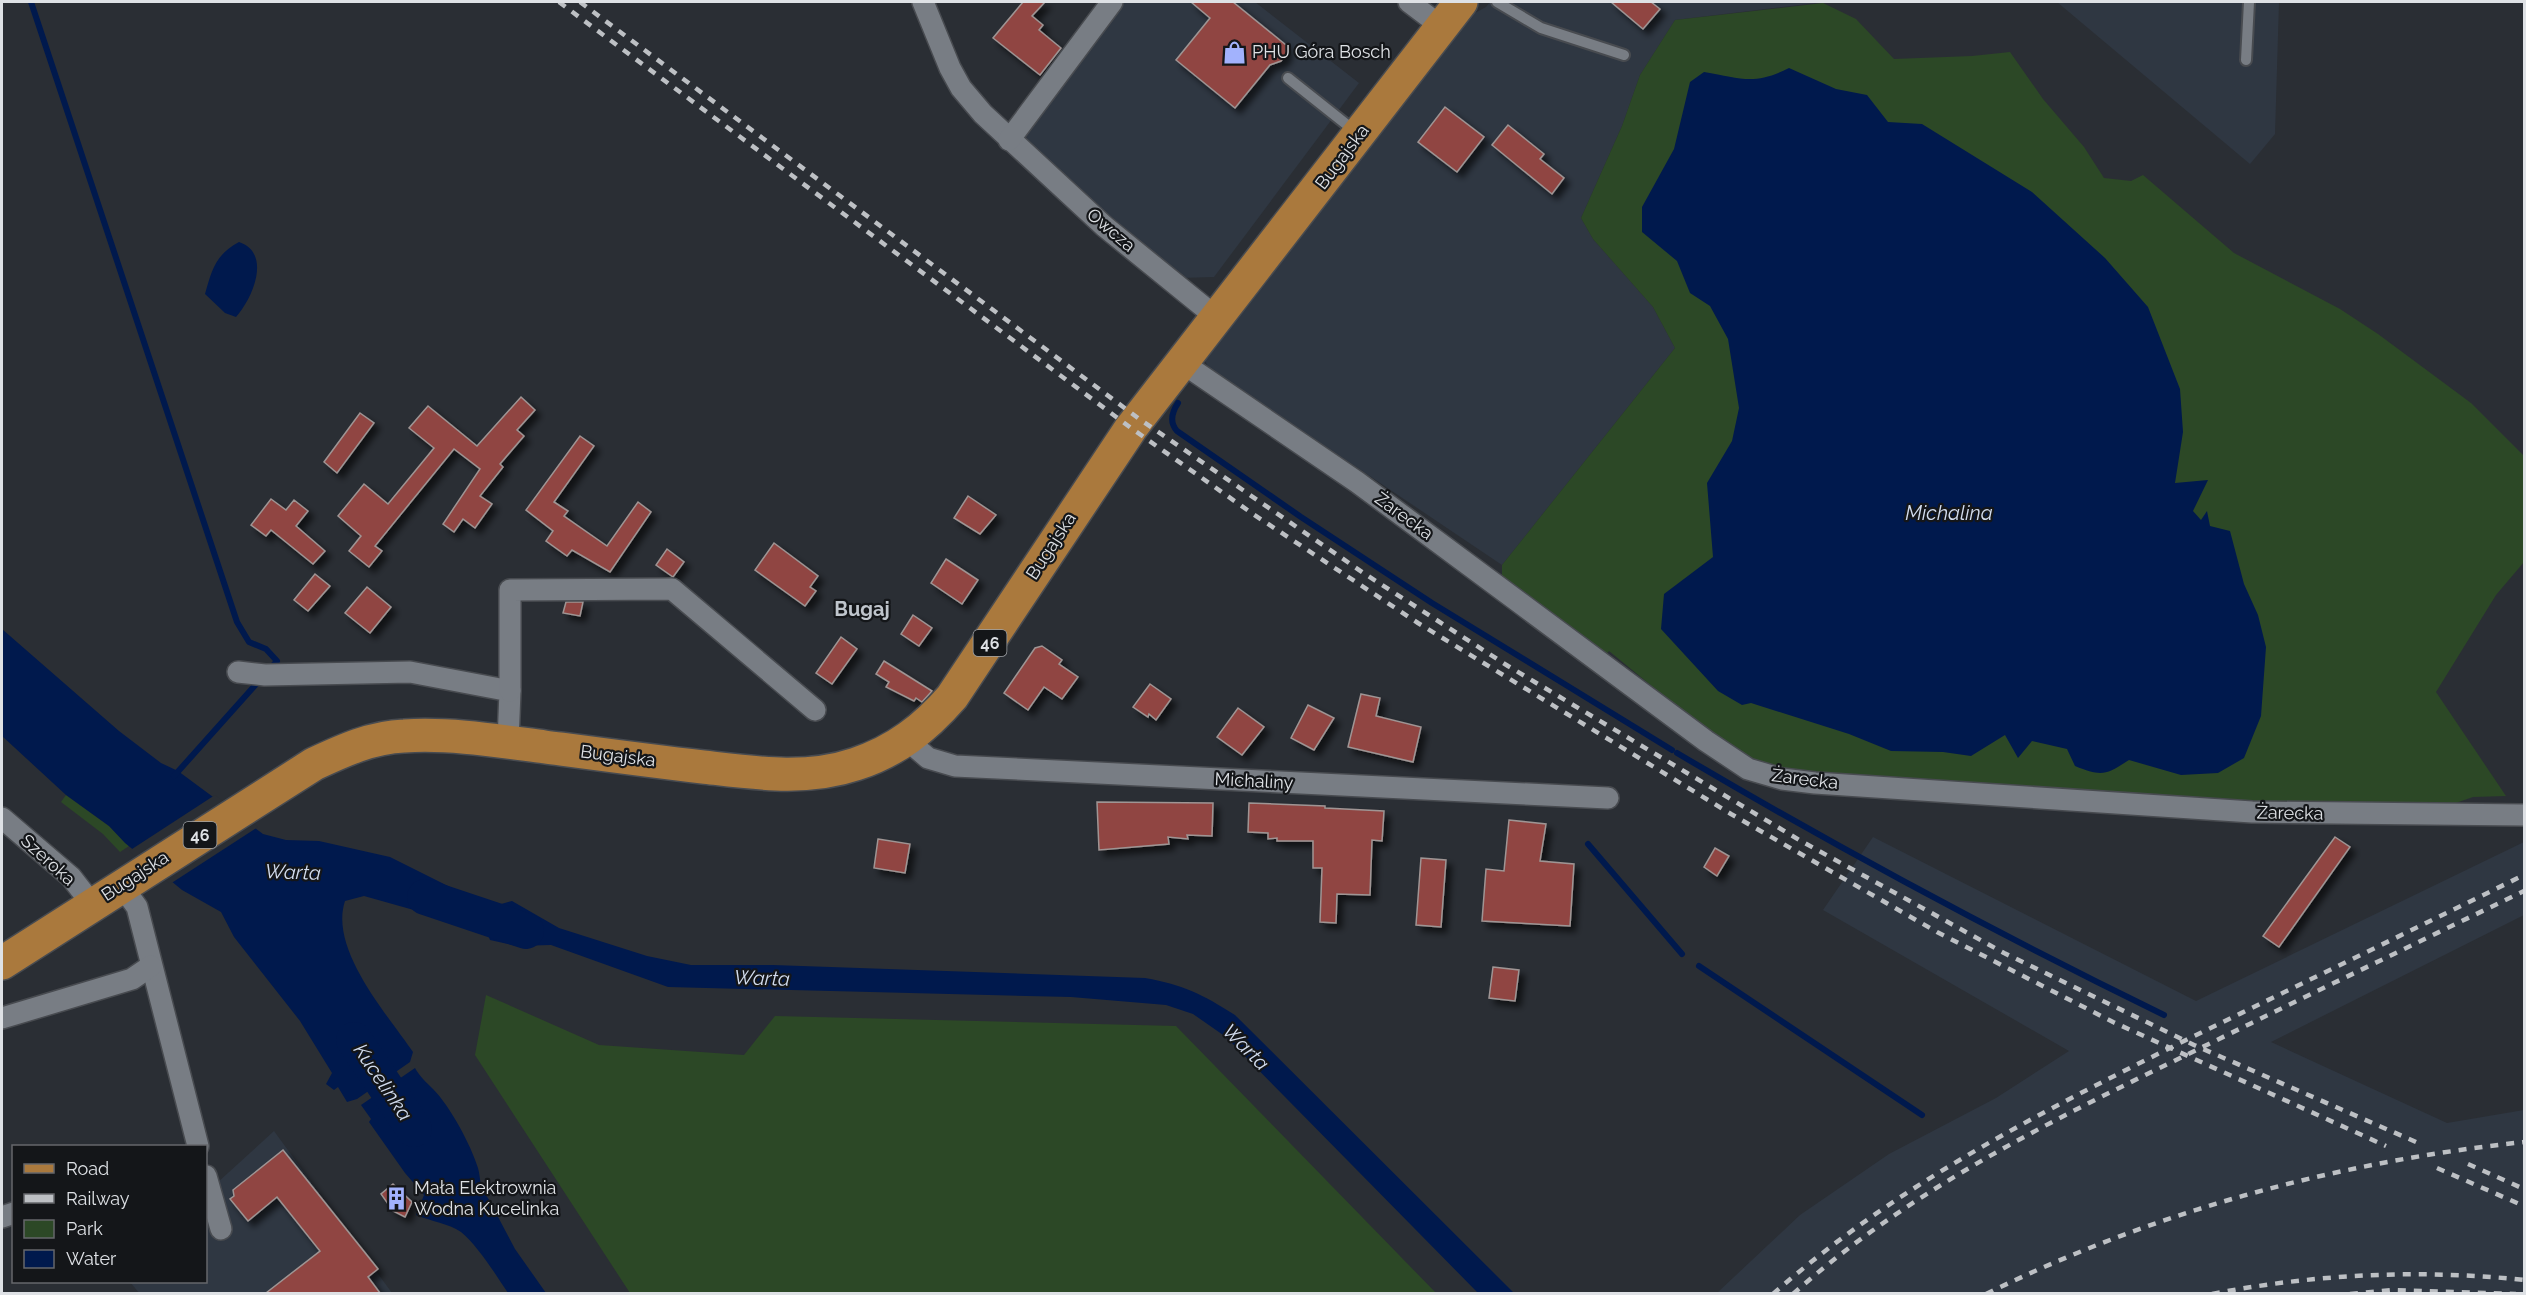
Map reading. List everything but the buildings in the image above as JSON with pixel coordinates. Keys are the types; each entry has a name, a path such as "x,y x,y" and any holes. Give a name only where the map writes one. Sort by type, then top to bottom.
{"main road":[{"name":"Bugajska","path":"2,963 130,879 314,764 350,748 381,739 404,735 451,736 765,774 796,775 856,764 907,740 931,721 952,697 1097,476 1181,362 1451,14"}],"street":[{"name":"Owcza","path":"923,2 950,68 961,88 983,114 1104,226 1216,317"},
{"path":"1009,140 1112,2"},
{"name":"Bugajska","path":"1408,2 1451,14"},
{"name":"Żarecka","path":"1181,362 1357,482 1706,741 1748,769 1782,779 1815,783 2252,812 2524,815"},
{"path":"508,742 510,590 672,589 815,710"},
{"path":"238,672 265,675 410,672 510,691"},
{"name":"Michaliny","path":"907,740 928,758 971,768 1608,798"},
{"name":"Szeroka","path":"2,818 71,878 92,904"},
{"path":"130,879 198,1145"},
{"path":"2,1018 132,979 151,966"},
{"path":"207,1180 221,1230"}],"lane":[{"path":"1497,2 1541,28 1624,55"},
{"path":"2246,60 2249,2"},
{"path":"1288,78 1359,134"}],"shaded area":[{"path":"1121,2 1255,2 1359,83 1214,277 1180,278 1024,137"},
{"path":"1490,2 1824,2 1675,20 1640,75 1622,126 1581,218 1593,239 1653,307 1675,348 1502,565 1209,368 1205,361 1475,13"},
{"path":"2057,2 2279,2 2275,134 2250,164"},
{"path":"1873,837 2196,1001 2524,842 2524,915 2271,1042 2447,1123 2524,1110 2524,1293 1717,1293 1800,1215 1889,1154 1996,1098 2069,1051 1823,910"},
{"path":"274,1131 392,1293 140,1294 131,1283 207,1283 207,1192"}],"green space":[{"path":"1823,3 1856,19 1894,59 2010,52 2043,99 2084,147 2104,178 2131,181 2143,175 2234,253 2340,309 2378,334 2471,403 2524,456 2524,562 2496,595 2436,692 2506,796 2473,797 2447,806 2242,805 1790,774 1757,765 1709,733 1609,651 1600,662 1502,588 1502,565 1675,348 1653,307 1593,239 1581,218 1622,126 1640,75 1675,20"},
{"path":"66,795 109,826 129,846 120,852 103,834 61,802"},
{"path":"486,995 599,1045 744,1055 775,1016 1176,1026 1436,1293 630,1293 475,1055"}],"water":[{"name":"Michalina","path":"1789,68 1836,89 1867,95 1888,122 1922,124 2032,192 2105,258 2148,307 2180,389 2183,432 2175,483 2208,480 2193,511 2201,520 2207,511 2210,526 2230,531 2244,584 2258,615 2266,647 2261,716 2244,758 2218,773 2181,775 2129,760 2115,769 2098,773 2075,766 2067,749 2032,741 2018,758 2005,735 1971,756 1943,752 1891,751 1849,734 1751,703 1742,705 1718,691 1661,629 1664,594 1713,557 1707,483 1732,441 1739,408 1728,339 1710,306 1690,293 1677,261 1642,232 1642,207 1674,149 1690,82 1704,72 1756,79 1777,74"},
{"path":"239,242 249,248 255,256 257,266 253,288 236,317 225,313 205,294 216,264 225,252"},
{"path":"2,629 119,731 263,834 286,840 319,841 390,857 476,900 467,925 364,896 345,901 342,920 345,940 353,960 376,1000 413,1052 410,1062 357,1099 347,1102 338,1087 334,1090 326,1084 332,1073 300,1021 234,937 221,912 182,890 125,843 109,826 66,795 2,736"},
{"path":"512,901 559,928 647,956 691,965 773,965 1145,978 1192,991 1235,1015 1514,1293 1478,1293 1226,1037 1193,1014 1166,1005 1071,997 668,987 551,945 517,946 490,940 485,928 476,926 484,902 494,906"},
{"path":"415,1068 440,1096 459,1126 475,1159 483,1191 515,1249 546,1293 508,1293 480,1253 461,1232 416,1215 424,1195 405,1173 369,1122 371,1119 361,1105"}],"pier":[{"path":"215,795 258,827 170,884 129,851"}],"waterway":[{"path":"31,2 237,622 249,642 266,649 277,661 270,669"},
{"path":"1178,403 1172,417 1177,431 1301,517 1432,603 1672,750"},
{"path":"174,776 259,681"},
{"path":"1677,753 1918,889 2164,1015"},
{"path":"1588,844 1682,954"},
{"name":"Warta","path":"425,897 526,931"},
{"path":"1699,966 1922,1115"},
{"name":"Kucelinka","path":"354,1040 414,1129"}],"railway":[{"path":"559,2 1131,428 1253,514 1418,623 1731,814 1937,932 2113,1022 2386,1146"},
{"path":"580,2 1138,418 1365,574 1508,666 1801,841 2004,953 2194,1045 2416,1142"},
{"path":"1773,1294 1821,1254 1870,1218 1971,1153 2024,1123 2186,1040 2524,875"},
{"path":"1793,1294 1880,1225 1926,1194 2022,1138 2120,1087 2524,891"},
{"path":"1986,1294 2050,1264 2115,1238 2248,1194 2385,1163 2524,1142"},
{"path":"2468,1164 2524,1189"},
{"path":"2437,1168 2524,1206"},
{"path":"2212,1294 2289,1282 2368,1275 2446,1275 2524,1280"},
{"path":"2350,1294 2391,1290 2516,1294"}],"place":[{"name":"PHU Góra Bosch","path":"1234,52"},
{"name":"Mała Elektrownia Wodna Kucelinka","path":"396,1198"}],"district":[{"name":"Bugaj","path":"862,609"}]}
